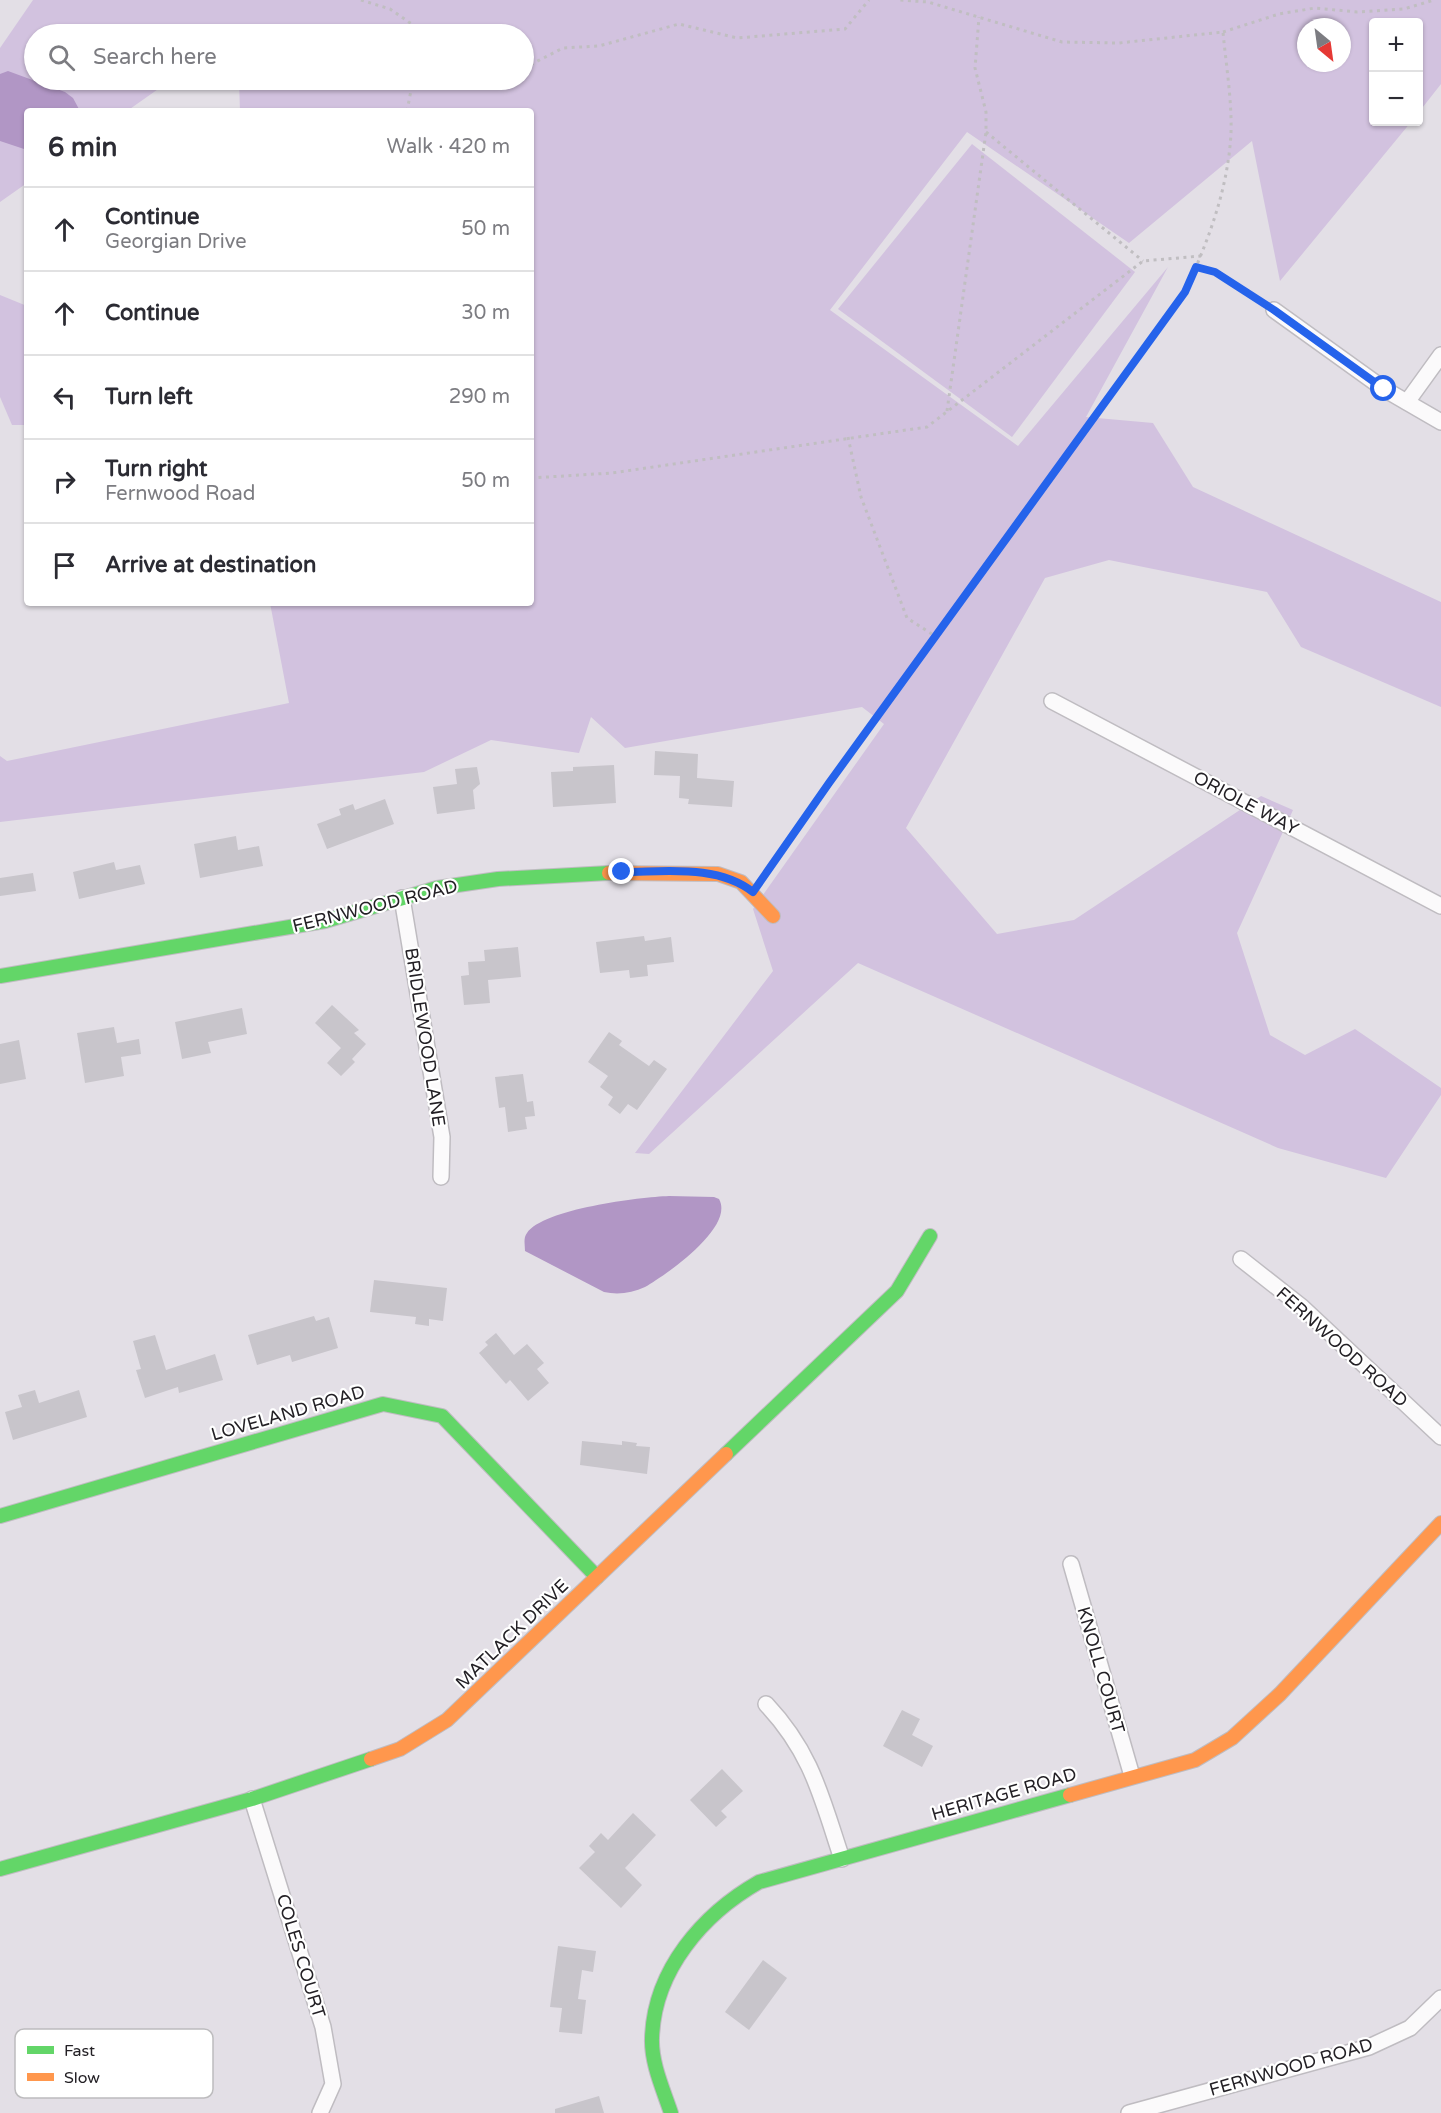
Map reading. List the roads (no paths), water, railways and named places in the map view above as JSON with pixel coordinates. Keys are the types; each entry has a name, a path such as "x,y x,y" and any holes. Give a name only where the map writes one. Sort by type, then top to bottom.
{"street":[{"path":"1274,310 1384,389 1441,422"},
{"path":"1407,402 1441,355"},
{"name":"ORIOLE WAY","path":"1052,701 1441,906"},
{"name":"FERNWOOD ROAD","path":"0,976 325,921 437,888 498,879 622,872 718,874 741,882 753,892 773,916"},
{"name":"BRIDLEWOOD LANE","path":"402,898 442,1137 441,1177"},
{"name":"MATLACK DRIVE","path":"0,1869 252,1800 400,1749 447,1720 897,1291 930,1236"},
{"name":"FERNWOOD ROAD","path":"1241,1259 1302,1307 1441,1437"},
{"name":"LOVELAND ROAD","path":"0,1516 383,1404 442,1416 597,1577"},
{"name":"HERITAGE ROAD","path":"671,2113 659,2077 652,2040 655,2007 667,1973 711,1915 740,1891 759,1882 1195,1760 1214,1751 1248,1725 1441,1523"},
{"name":"KNOLL COURT","path":"1071,1564 1132,1776"},
{"path":"766,1704 789,1728 810,1763 843,1859"},
{"name":"COLES COURT","path":"252,1800 323,2027 333,2084 320,2113"},
{"name":"FERNWOOD ROAD","path":"1129,2113 1369,2047 1410,2028 1441,1998"}]}
